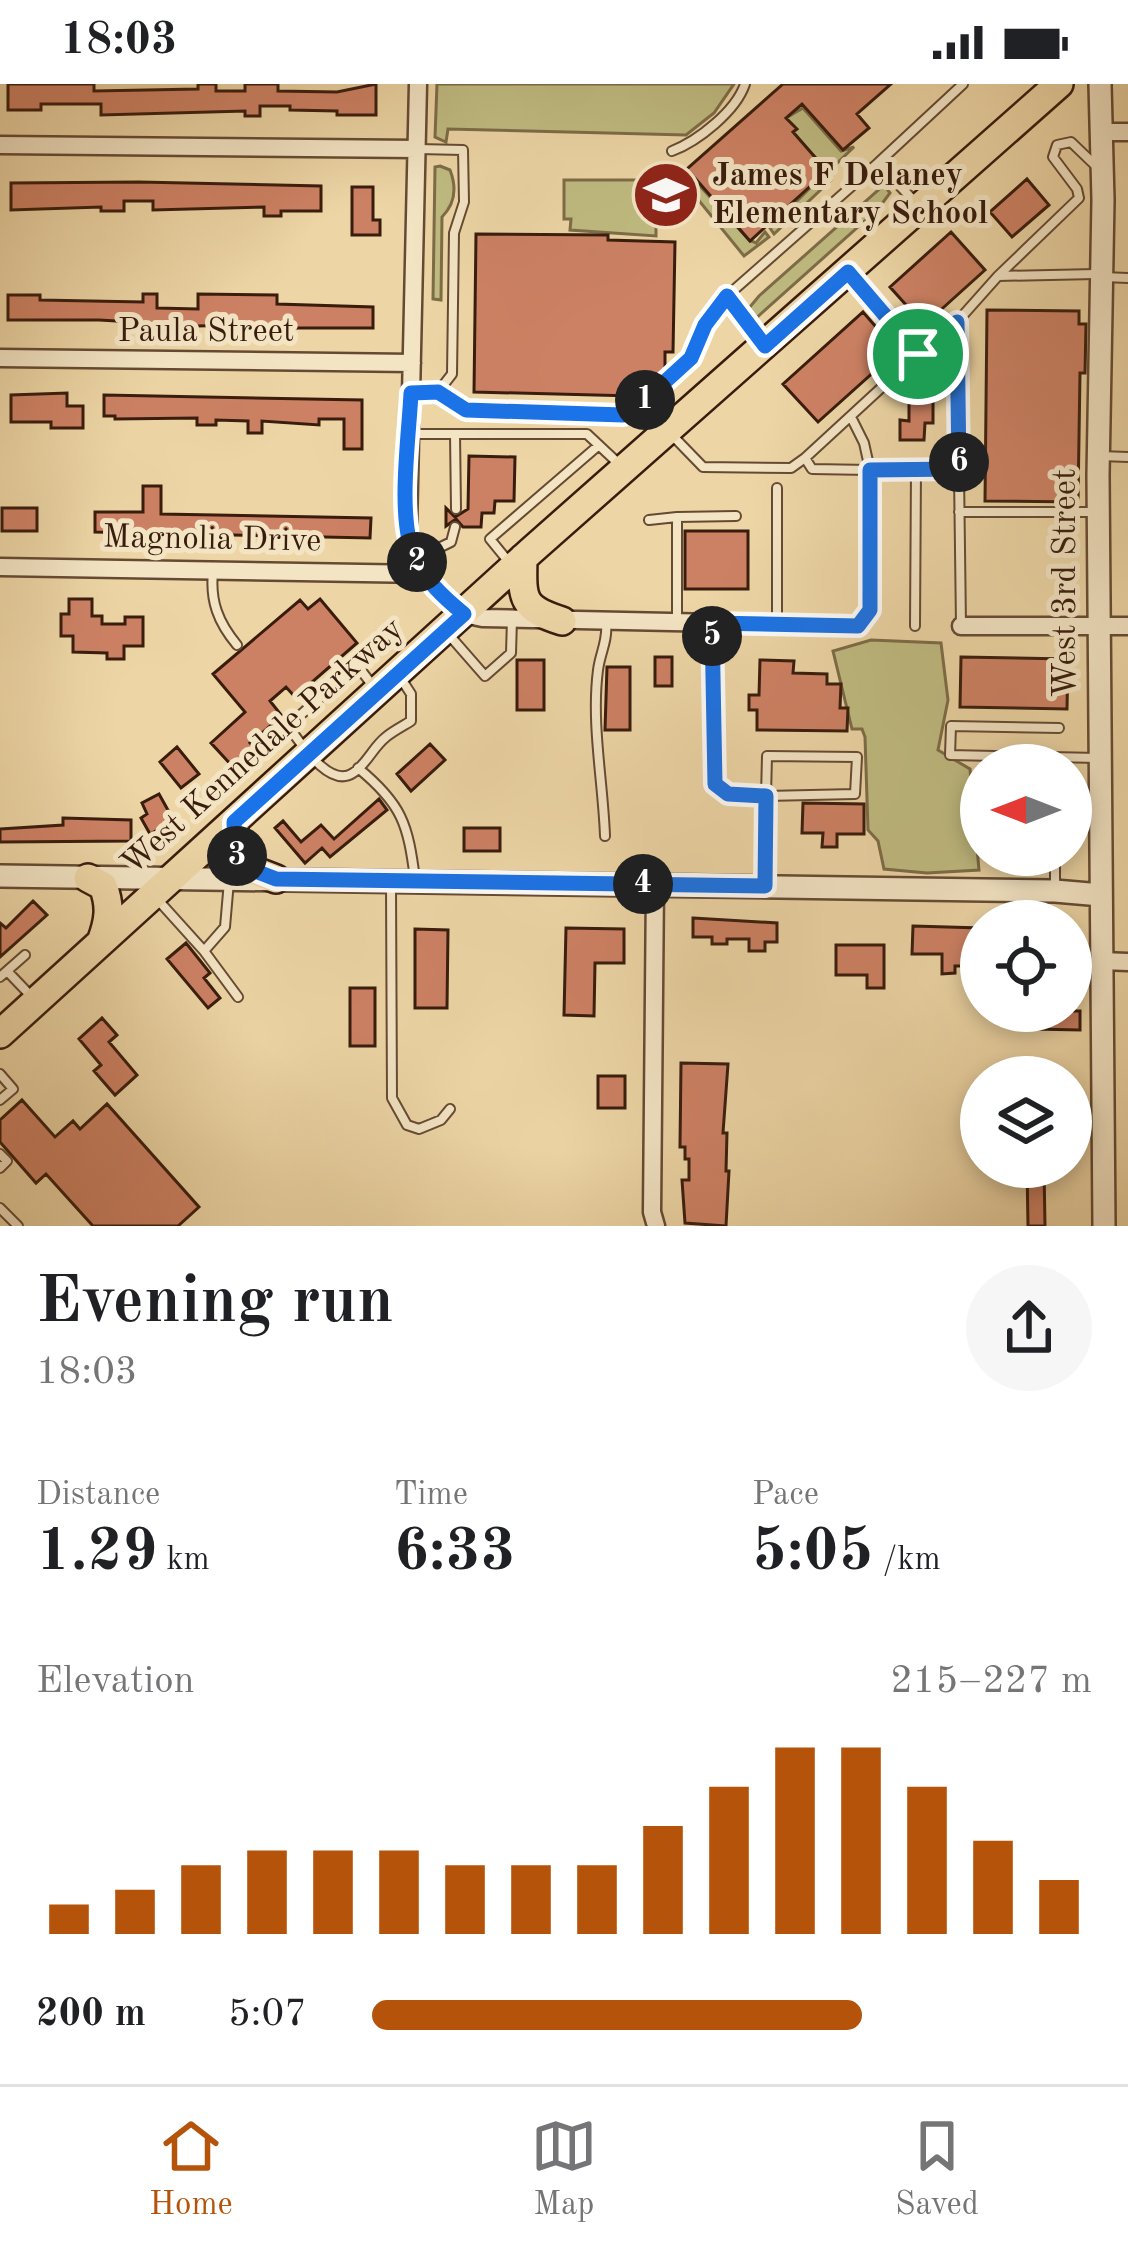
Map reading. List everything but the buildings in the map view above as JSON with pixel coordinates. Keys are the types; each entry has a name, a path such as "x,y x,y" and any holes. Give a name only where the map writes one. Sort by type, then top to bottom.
{"main road":[{"name":"West Kennedale Parkway","path":"0,1034 519,563 1059,84"},
{"path":"519,563 526,602 535,612 562,621"},
{"path":"234,822 240,865 276,879"},
{"path":"88,878 103,886 109,901 109,922 101,942"}],"street":[{"path":"418,84 408,528 420,566 454,622 858,626"},
{"name":"West 3rd Street","path":"1100,84 1104,1226"},
{"path":"1101,132 1128,132"},
{"path":"0,146 417,149"},
{"name":"Paula Street","path":"0,358 412,363"},
{"name":"Magnolia Drive","path":"0,567 420,566"},
{"path":"961,626 1128,626"},
{"path":"0,877 88,878 162,887 230,879 415,880 1101,895"},
{"path":"655,884 652,1212 656,1226"},
{"path":"1101,961 1128,962"}],"lane":[{"path":"672,152 714,123 745,84"},
{"path":"411,393 438,392 466,410 623,415 634,410 691,358 705,325 727,296 963,84"},
{"path":"668,431 703,467 791,468 957,322 1079,197 1053,158 1057,145 1071,142 1102,172"},
{"path":"417,149 463,150 464,202 454,233 452,374 438,392"},
{"path":"878,163 921,208"},
{"path":"848,272 918,354"},
{"path":"998,276 1128,278"},
{"path":"727,296 765,346"},
{"path":"957,322 961,626"},
{"path":"851,417 870,470 870,610 858,626"},
{"path":"409,434 587,434 624,470"},
{"path":"455,434 456,508"},
{"path":"519,563 490,539 599,445"},
{"path":"1098,456 1128,457"},
{"path":"805,458 812,469 959,469"},
{"path":"915,626 916,469"},
{"path":"777,488 777,624"},
{"path":"959,512 1098,512"},
{"path":"649,520 736,516"},
{"path":"677,517 677,622"},
{"path":"420,566 451,542 455,527"},
{"path":"213,570 211,590 217,616 237,645"},
{"path":"454,622 485,676 512,653 512,619"},
{"path":"605,836 598,766 598,667 608,640 606,621"},
{"path":"712,623 715,784 728,794 766,796 855,794 857,757 766,756 766,796 765,886"},
{"path":"309,755 340,777 358,769 385,737 411,721 411,694 388,683"},
{"path":"960,756 950,755 951,726 1059,728"},
{"path":"1092,759 1100,758"},
{"path":"358,769 388,792 403,816 415,880"},
{"path":"1055,876 1055,891"},
{"path":"204,951 225,927 230,879"},
{"path":"391,880 392,1098 399,1116 418,1130 441,1120 450,1109"},
{"path":"162,887 238,997"},
{"path":"25,955 3,974 36,1001"},
{"path":"0,1074 13,1089 0,1100"},
{"path":"0,1154 7,1161 0,1168"},
{"path":"0,1208 18,1226"}],"shaded area":[{"path":"437,84 734,84 714,113 686,135 448,129 446,142 435,137"},
{"path":"803,108 841,151 854,147 832,168 831,180 774,234 770,228 827,171 786,118"},
{"path":"435,167 450,170 454,189 442,217 441,300 433,299"},
{"path":"690,175 749,240 756,243 765,232 769,237 744,256 683,181"},
{"path":"564,180 656,180 656,236 570,230 571,219 564,219"},
{"path":"884,185 890,193 878,209 754,320 749,308 759,296"},
{"path":"871,640 941,643 948,700 938,750 960,763 960,871 884,869 878,841 868,830 865,737 862,729 852,729 833,651"}],"place":[{"name":"James F Delaney Elementary School","path":"666,195"}],"route":[{"path":"848,272 918,354 957,322 959,469 870,470 870,610 866,620 858,626 712,623 715,784 728,794 766,796 765,886 276,879 240,865 234,822 464,614 440,594 412,552 408,528 411,393 438,392 466,410 623,415 691,358 705,325 727,296 765,346 848,272"}]}
